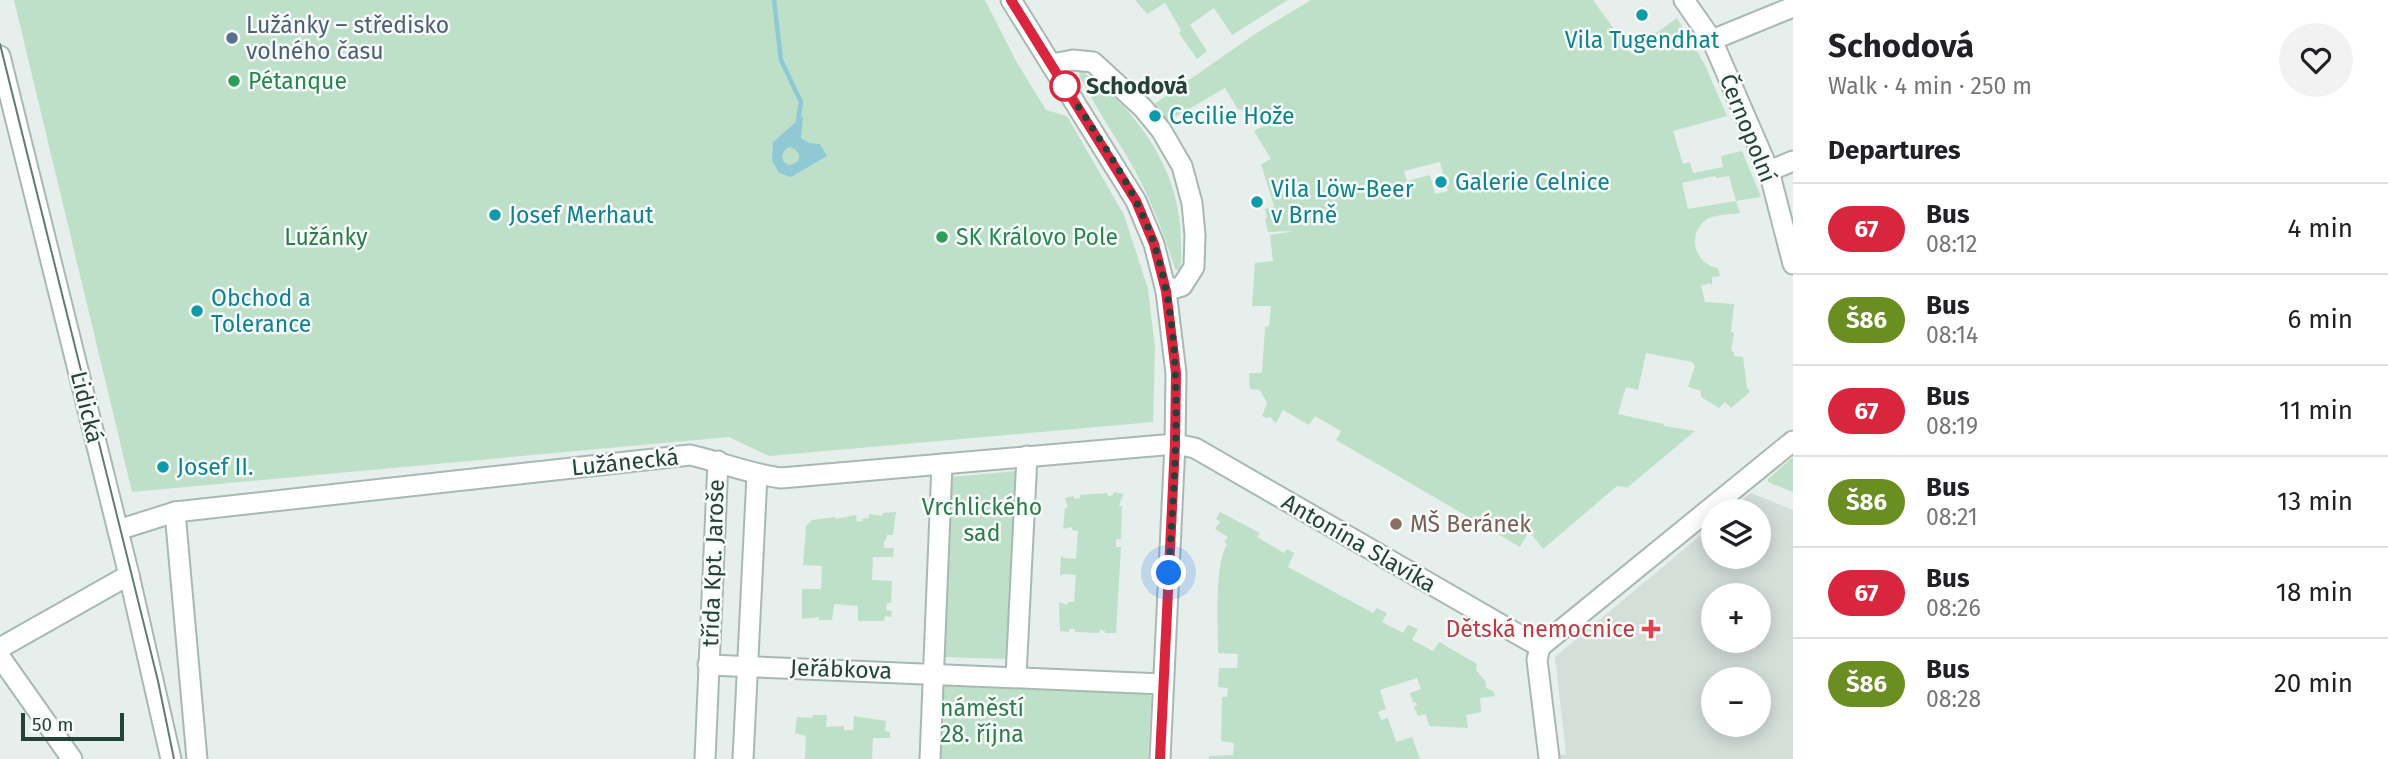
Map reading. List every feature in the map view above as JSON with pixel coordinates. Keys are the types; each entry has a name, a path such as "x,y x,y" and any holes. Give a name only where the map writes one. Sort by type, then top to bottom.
{"street":[{"path":"1011,0 1136,201 1154,244 1166,291 1176,373 1160,759"},
{"name":"Černopolní","path":"1684,0 1712,40 1769,171 1793,264"},
{"path":"1712,40 1793,7"},
{"name":"Lidická","path":"0,56 4,88 118,530 171,759"},
{"path":"1052,64 1073,60 1093,62 1143,108 1161,130 1182,166 1192,203 1194,267 1182,286 1166,291"},
{"path":"1769,171 1793,161"},
{"path":"1549,758 1537,660 1540,647 1793,441"},
{"name":"Lužánecká","path":"118,530 175,513 690,455 718,461 757,475 780,478 1175,444"},
{"name":"Antonína Slavíka","path":"1175,444 1195,448 1540,647"},
{"path":"1016,676 1027,456"},
{"name":"třída Kpt. Jaroše","path":"705,759 718,461"},
{"path":"930,759 942,464"},
{"name":"třída Kpt. Jaroše","path":"743,759 757,475"},
{"path":"175,513 196,759"},
{"path":"0,648 129,575"},
{"path":"0,657 72,759"},
{"name":"třída Kpt. Jaroše","path":"708,665 748,665"},
{"name":"Jeřábkova","path":"748,665 934,673"},
{"path":"934,673 1163,684"}],"shaded area":[{"name":"Dětská nemocnice","path":"1751,493 1766,499 1744,499"},
{"name":"Dětská nemocnice","path":"1771,501 1793,510 1793,759 1543,759 1566,754 1555,657 1701,535 1701,569 1771,569"}],"green space":[{"name":"Lužánky","path":"14,0 985,0 1016,61 1046,110 1067,116 1124,215 1148,289 1155,348 1153,422 769,456 729,437 132,492"},
{"path":"1135,0 1288,0 1232,35 1214,8 1190,25 1207,51 1197,59 1179,33 1181,30 1165,3 1147,14"},
{"path":"1311,0 1593,0 1632,54 1643,47 1641,44 1677,18 1704,63 1727,116 1673,131 1683,164 1690,162 1693,173 1723,167 1721,156 1742,151 1761,197 1736,201 1740,213 1706,220 1696,233 1695,241 1699,255 1710,266 1718,268 1720,276 1712,277 1712,286 1710,283 1701,286 1705,302 1734,304 1731,351 1734,356 1743,357 1747,388 1750,392 1731,408 1725,402 1719,408 1701,397 1701,391 1688,387 1695,366 1692,362 1646,353 1638,390 1626,387 1618,414 1695,431 1628,487 1631,488 1617,486 1543,549 1529,531 1520,547 1336,440 1341,431 1315,416 1309,425 1283,410 1276,423 1270,417 1262,416 1267,403 1260,390 1250,389 1249,373 1262,373 1265,327 1269,326 1271,306 1252,306 1255,263 1273,261 1270,235 1294,231 1268,232 1265,219 1265,209 1274,206 1261,164 1271,159 1254,131 1273,121 1268,112 1253,120 1249,113 1237,108 1225,88 1163,124 1150,107 1258,32","holes":["1440,162 1448,191 1435,194 1430,175 1407,181 1404,171","1729,176 1736,201 1688,209 1682,183"]},
{"path":"1080,71 1118,101 1134,118 1159,156 1169,177 1180,221 1179,271 1175,269 1139,178 1084,85"},
{"path":"1793,457 1793,492 1768,482 1768,479"},
{"name":"Vrchlického sad","path":"1017,471 1006,659 943,657 951,477"},
{"path":"1114,492 1123,494 1119,506 1122,506 1121,539 1116,539 1116,547 1121,547 1116,633 1100,630 1099,633 1075,632 1075,629 1069,629 1069,632 1060,631 1059,602 1067,605 1068,602 1074,602 1076,575 1063,574 1060,577 1061,555 1064,558 1076,559 1078,531 1072,530 1072,527 1063,529 1065,508 1068,507 1065,498 1107,493 1108,496"},
{"path":"896,512 893,535 887,535 884,541 884,548 894,548 893,557 873,557 872,580 892,581 891,603 887,603 886,610 892,611 891,617 885,616 884,621 858,621 858,606 834,604 832,620 819,620 819,617 802,619 802,589 821,589 822,566 803,565 806,526 812,520 856,515 857,522 869,518 869,514 882,516 883,513"},
{"path":"1220,512 1260,533 1257,537 1284,553 1287,549 1294,553 1288,567 1373,613 1377,608 1387,613 1382,622 1403,633 1408,625 1418,629 1412,640 1433,651 1439,642 1477,664 1476,670 1486,682 1486,688 1493,691 1495,696 1480,698 1481,712 1466,715 1468,728 1429,726 1426,714 1418,716 1414,707 1417,705 1413,703 1410,693 1421,689 1417,678 1380,690 1386,709 1378,712 1381,720 1388,718 1396,742 1412,737 1420,759 1209,759 1209,756 1233,755 1234,743 1221,741 1222,697 1227,697 1228,688 1218,687 1219,668 1237,668 1238,654 1218,653 1218,581 1227,544 1224,542 1228,537 1215,529 1220,522 1216,519"},
{"name":"náměstí 28. října","path":"952,682 1149,693 1148,759 938,759 941,692 945,685"},
{"path":"827,715 826,727 844,726 844,730 853,730 854,716 886,721 885,731 890,732 890,738 873,738 872,759 805,759 806,736 795,733 797,717"}],"water":[{"path":"803,116 801,138 809,143 820,144 827,156 791,177 779,173 772,160 773,142","holes":["789,147 795,149 799,160 788,165 783,161 783,153"]}],"waterway":[{"path":"774,0 781,60 801,102 798,120"}],"tram line":[{"path":"0,44 158,681 174,759"}],"bus line":[{"name":"67","path":"1011,0 1136,201 1154,244 1166,291 1176,373 1160,759"}],"place":[{"name":"Vila Tugendhat","path":"1642,15"},
{"name":"Lužánky – středisko volného času","path":"232,38"},
{"name":"Pétanque","path":"234,81"},
{"name":"Schodová","path":"1065,86"},
{"name":"Cecilie Hože","path":"1155,116"},
{"name":"Galerie Celnice","path":"1441,182"},
{"name":"Vila Löw-Beer v Brně","path":"1257,202"},
{"name":"Josef Merhaut","path":"495,215"},
{"name":"SK Královo Pole","path":"942,237"},
{"name":"Obchod a Tolerance","path":"197,311"},
{"name":"Josef II.","path":"163,467"},
{"name":"MŠ Beránek","path":"1396,524"},
{"name":"Dětská nemocnice","path":"1651,629"}],"route":[{"path":"1065,86 1136,201 1154,244 1166,291 1176,373 1169,573"}]}
